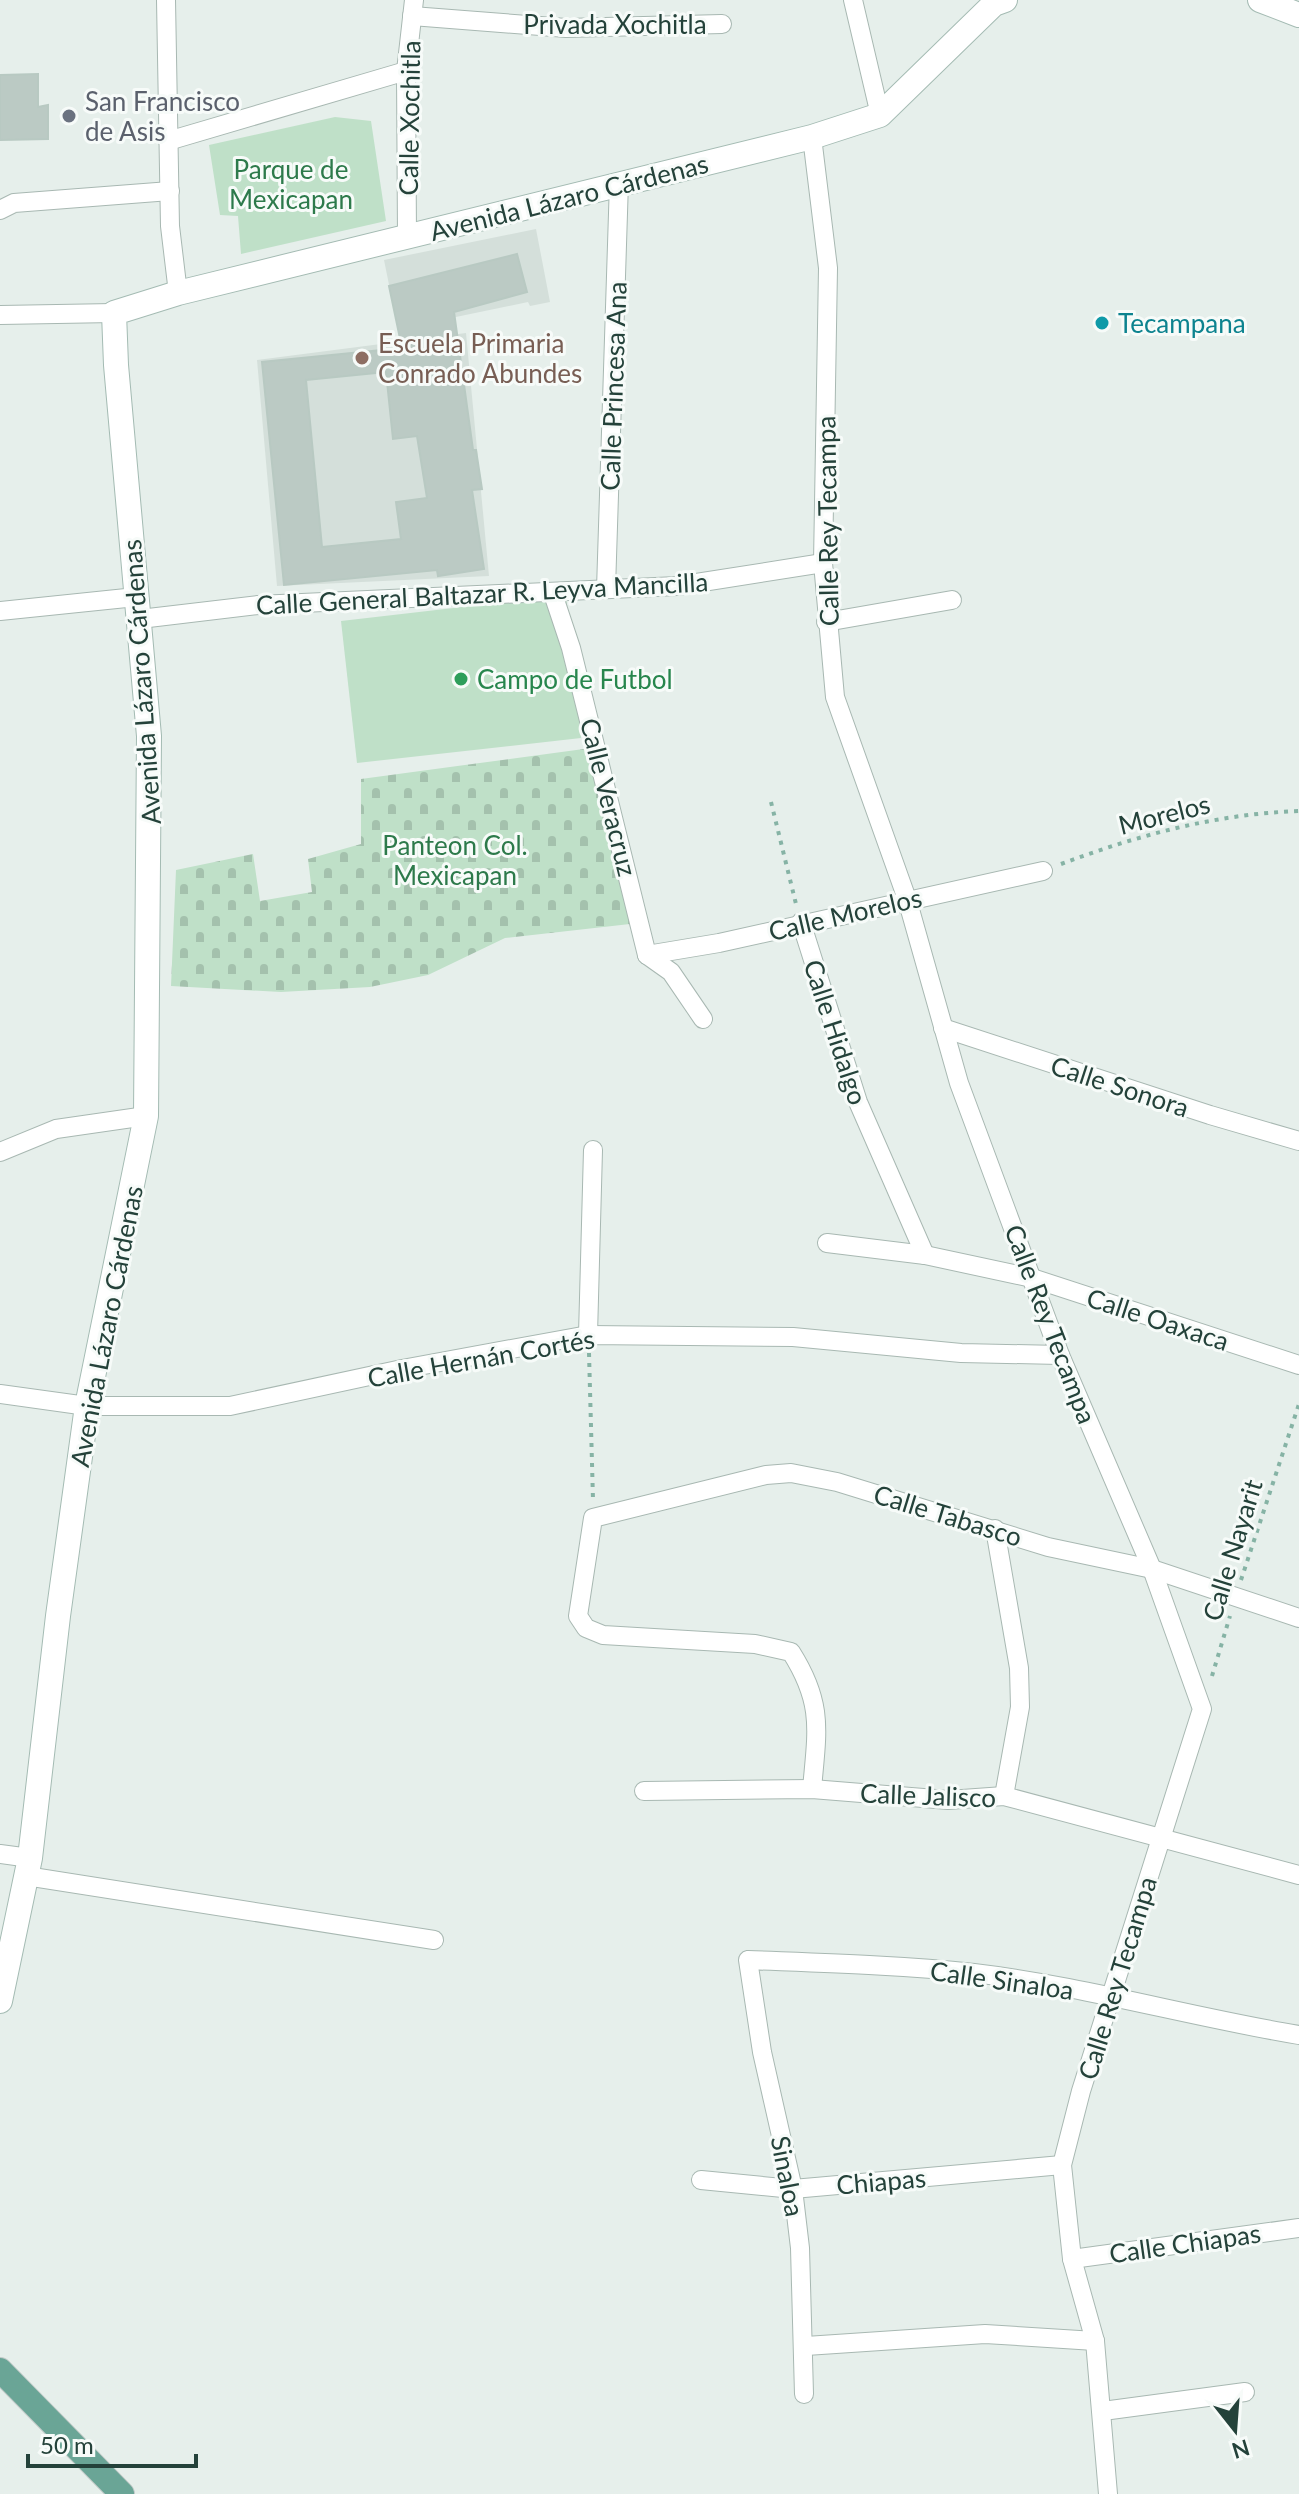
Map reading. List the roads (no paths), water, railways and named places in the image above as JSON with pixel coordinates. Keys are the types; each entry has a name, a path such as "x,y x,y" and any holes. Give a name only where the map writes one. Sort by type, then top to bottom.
{"main road":[{"path":"1260,0 1299,15"},
{"name":"Avenida Lázaro Cárdenas","path":"0,2001 28,1867 87,1406 146,1116 151,832 149,736 114,313 178,293 619,182 812,137 880,115 1000,1"},
{"path":"0,2370 122,2494"}],"street":[{"path":"166,0 170,226 178,293"},
{"path":"853,0 880,115"},
{"name":"Privada Xochitla","path":"413,8 566,28 722,24"},
{"name":"Calle Xochitla","path":"407,237 406,71 413,8"},
{"path":"168,141 406,71"},
{"name":"Calle Rey Tecampa","path":"812,137 828,268 823,563 835,697 907,899 959,1083 1060,1355 1152,1569 1202,1709 1114,1996 1081,2091 1062,2165 1072,2259 1095,2341 1108,2494"},
{"name":"Calle Princesa Ana","path":"606,589 619,182"},
{"path":"0,210 14,203 170,191"},
{"path":"0,315 114,313"},
{"name":"Calle General Baltazar R. Leyva Mancilla","path":"0,611 553,594 677,586 823,563"},
{"name":"Calle Veracruz","path":"553,594 575,663 647,955"},
{"path":"826,622 952,600"},
{"name":"Calle Morelos","path":"647,955 719,943 801,922 1043,871"},
{"name":"Calle Hidalgo","path":"801,922 858,1102 925,1255"},
{"path":"647,955 671,972 703,1019"},
{"name":"Calle Sonora","path":"943,1028 1299,1141"},
{"path":"0,1152 56,1129 146,1116"},
{"path":"588,1335 593,1150"},
{"name":"Calle Oaxaca","path":"827,1243 925,1255 1032,1278 1299,1365"},
{"name":"Calle Hernán Cortés","path":"0,1394 87,1406 230,1406 402,1369 588,1335 793,1337 961,1353 1060,1355"},
{"name":"Calle Tabasco","path":"812,1789 818,1721 810,1682 791,1652 755,1644 603,1635 586,1628 578,1616 593,1518 766,1475 791,1473 837,1482 1048,1547 1152,1569 1299,1618"},
{"path":"995,1529 1019,1668 1020,1707 1004,1796"},
{"name":"Calle Jalisco","path":"644,1791 812,1789 948,1800 1004,1796 1299,1875"},
{"path":"0,1854 28,1867 434,1940"},
{"name":"Calle Sinaloa","path":"748,1960 975,1973 1114,1996 1218,2022 1299,2035"},
{"name":"Sinaloa","path":"748,1960 762,2052 793,2189 806,2346 804,2394"},
{"name":"Chiapas","path":"701,2180 793,2189 1062,2165"},
{"name":"Calle Chiapas","path":"1072,2259 1299,2228"},
{"path":"806,2346 985,2334 1095,2341"},
{"path":"1103,2411 1245,2392"}],"place":[{"name":"San Francisco de Asis","path":"69,116"},
{"name":"Tecampana","path":"1102,323"},
{"name":"Escuela Primaria Conrado Abundes","path":"362,358"},
{"name":"Campo de Futbol","path":"461,679"}],"park label":[{"name":"Parque de Mexicapan","path":"291,184"},
{"name":"Panteon Col. Mexicapan","path":"455,860"}]}
